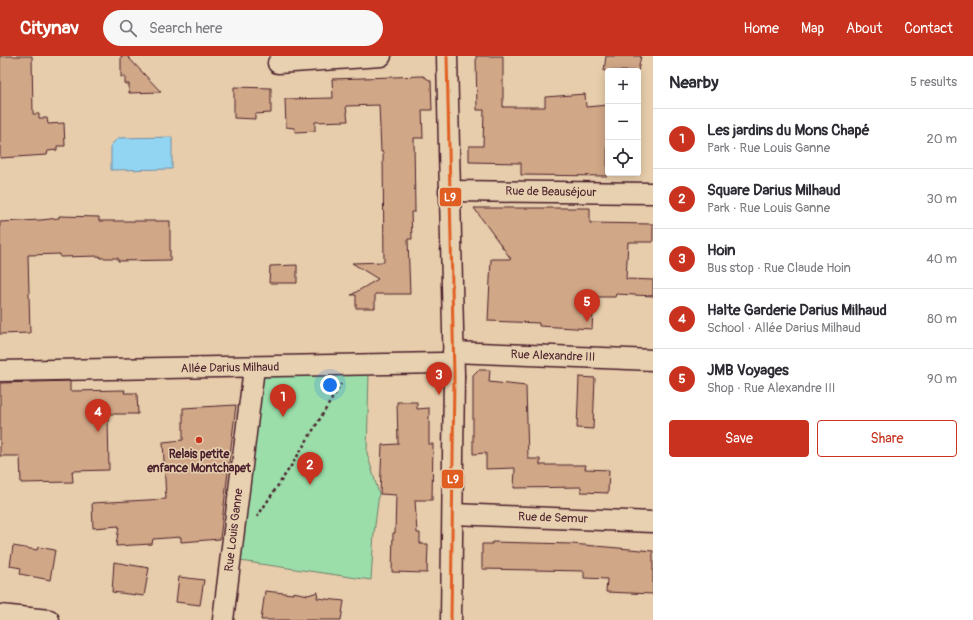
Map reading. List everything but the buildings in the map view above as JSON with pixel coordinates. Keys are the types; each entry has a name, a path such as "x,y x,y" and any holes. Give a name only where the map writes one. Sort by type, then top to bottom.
{"street":[{"path":"278,63 381,56"},
{"path":"447,56 454,376 451,620"},
{"name":"Rue de Beauséjour","path":"449,191 653,193"},
{"name":"Rue Alexandre III","path":"453,352 653,360"},
{"name":"Allée Darius Milhaud","path":"0,371 254,368 442,363 454,376"},
{"name":"Rue Louis Ganne","path":"223,620 254,368"},
{"name":"Rue de Semur","path":"453,514 653,522"},
{"path":"0,615 49,620"}],"path":[{"path":"256,517 295,460 352,365"}],"green space":[{"path":"369,372 367,453 379,494 374,533 371,580 240,561 246,458 257,375"}],"water":[{"path":"172,137 172,169 111,170 111,145 118,138"}],"transit line":[{"name":"L9","path":"447,56 454,376 451,620"}],"place":[{"name":"JMB Voyages","path":"587,322"},
{"name":"Hoin","path":"439,395"},
{"name":"Les jardins du Mons Chapé","path":"283,417"},
{"name":"Halte Garderie Darius Milhaud","path":"98,432"},
{"name":"Relais petite enfance Montchapet","path":"199,440"},
{"name":"Square Darius Milhaud","path":"310,485"}]}
